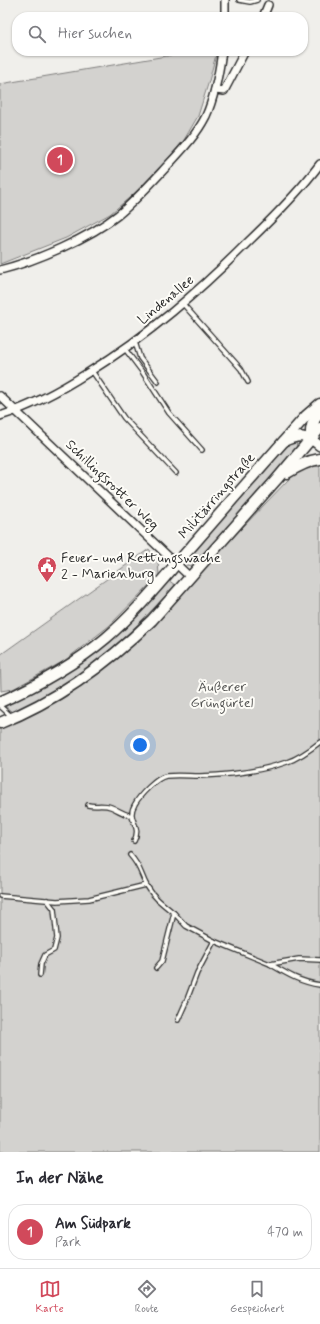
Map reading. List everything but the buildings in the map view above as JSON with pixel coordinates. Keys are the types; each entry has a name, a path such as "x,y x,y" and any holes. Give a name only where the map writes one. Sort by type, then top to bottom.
{"main road":[{"name":"Militärringstraße","path":"0,702 33,687 55,674 105,639 125,620 176,565 306,416 320,404"},
{"path":"311,438 310,430 312,423 320,411"},
{"path":"0,722 55,696 84,678 134,637 190,577 320,428"},
{"path":"283,442 292,437 303,436 311,438 320,446"},
{"path":"277,479 299,465 320,459"}],"street":[{"path":"225,0 225,12"},
{"path":"265,12 268,5"},
{"path":"0,270 38,257 78,240 119,214 159,175 196,133 206,116 215,90 221,56"},
{"path":"215,90 224,91 242,56"},
{"name":"Lindenallee","path":"0,416 17,411 42,400 92,371 135,342 183,304 218,273 262,229 320,164"},
{"name":"Schillingsrotter Weg","path":"0,396 190,577"}],"lane":[{"path":"239,0 250,2 257,0"},
{"path":"183,304 241,369 248,382"},
{"path":"135,342 142,362 158,382"},
{"path":"125,349 143,373 169,413 202,450"},
{"path":"92,371 124,418 176,473"},
{"path":"0,706 13,717"},
{"path":"134,841 137,836 137,830 132,816 136,803 148,788 165,776 222,775 247,772 275,766 301,755 320,742"},
{"path":"88,805 94,807 103,805 122,814 132,816"},
{"path":"130,856 139,866 146,885 154,896 174,913 186,926 214,941 270,964 288,976 320,985"},
{"path":"0,896 57,901 89,899 146,885"},
{"path":"40,975 41,964 45,955 54,950 57,938 54,909 46,900"},
{"path":"156,968 162,961 174,913"},
{"path":"178,1020 197,974 214,941"},
{"path":"270,964 299,959 320,960"}],"green space":[{"path":"166,56 216,56 198,116 184,140 148,182 110,214 66,238 0,264 0,84"},
{"path":"296,442 297,447 195,563 192,566 186,565 185,560 287,445"},
{"name":"Äußerer Grüngürtel","path":"314,465 320,467 320,1152 0,1152 0,728 65,697 119,657 150,629 220,551 288,480 300,470"},
{"path":"149,549 158,561 159,575 109,626 64,661 13,689 1,691 0,655"},
{"path":"168,580 175,585 139,623 101,658 59,687 12,712 4,705 35,691 72,669"}],"place":[{"name":"Am Südpark","path":"60,160"},
{"name":"Feuer- und Rettungswache 2 - Marienburg","path":"47,583"}]}
